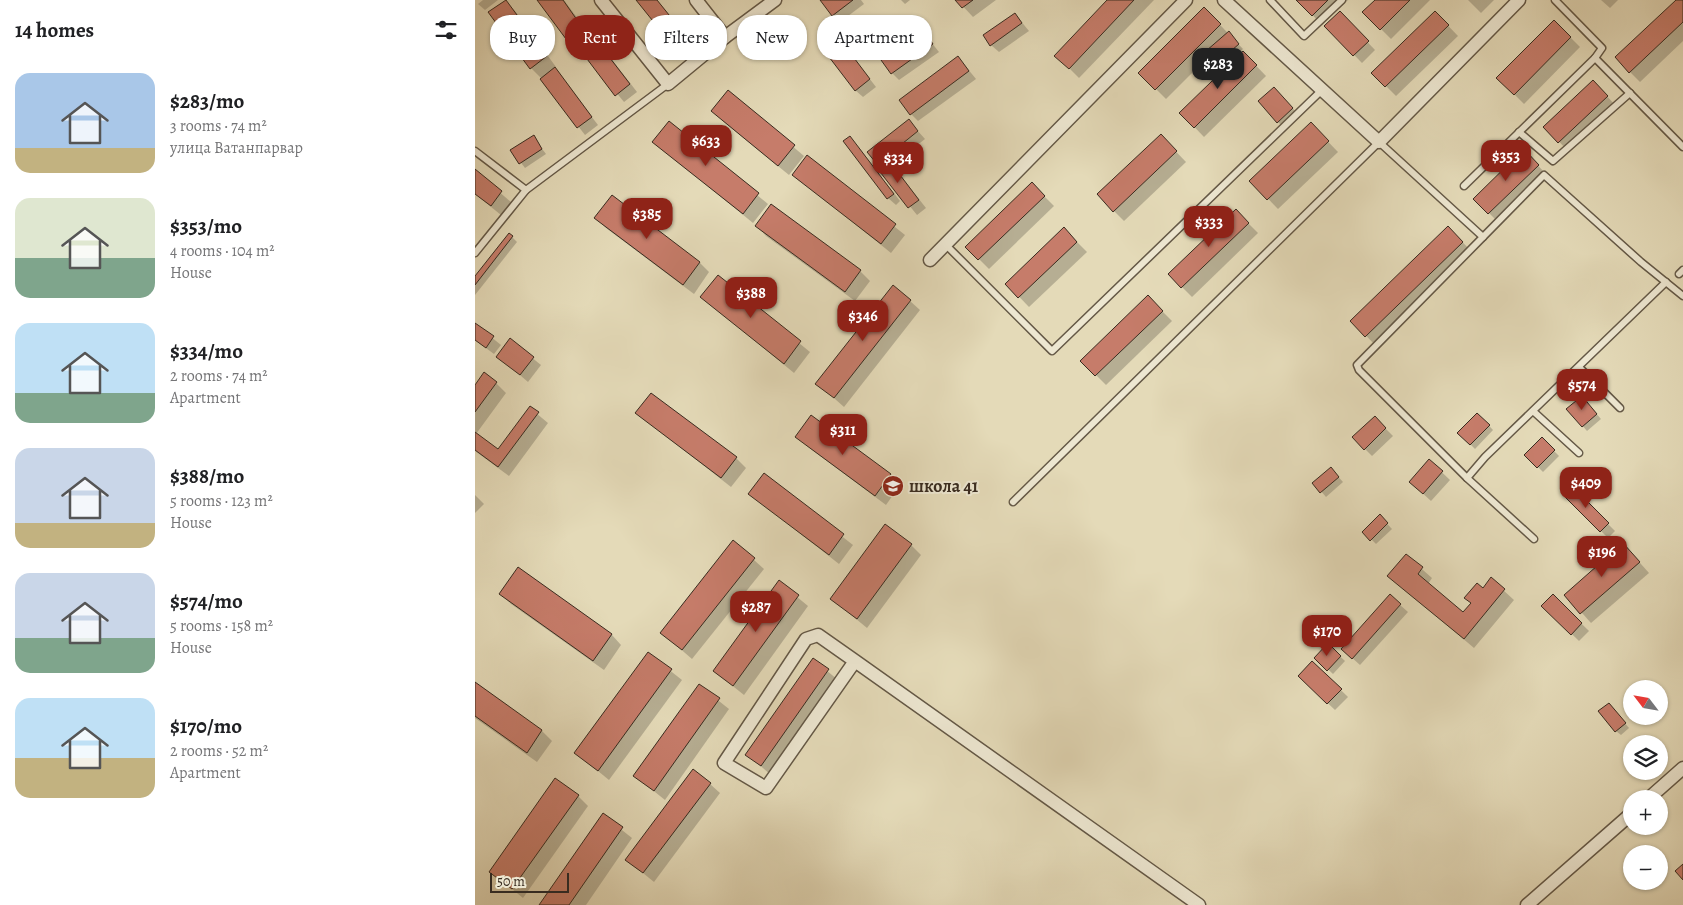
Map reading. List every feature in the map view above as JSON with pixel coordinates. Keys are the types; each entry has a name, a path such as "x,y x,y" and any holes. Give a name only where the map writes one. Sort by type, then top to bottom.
{"street":[{"path":"601,0 669,84 697,60"},
{"path":"696,0 708,15"},
{"path":"727,35 775,0"},
{"path":"930,260 1186,0"},
{"path":"1224,0 1379,142 1519,0"},
{"path":"855,661 766,788 725,763 806,639 818,635 855,661 1199,905"},
{"path":"1658,790 1683,768"},
{"path":"1527,905 1623,821"}],"lane":[{"path":"1270,0 1304,36 1342,0"},
{"path":"1464,186 1595,58 1602,48 1555,0"},
{"path":"1595,58 1683,147"},
{"path":"475,254 526,190 669,84"},
{"path":"945,244 1052,352 1323,89"},
{"path":"1519,132 1553,161 1630,93"},
{"path":"1013,502 1379,142 1483,237"},
{"path":"475,151 526,190"},
{"path":"1534,539 1467,478 1359,370 1357,365 1545,175 1683,296"},
{"path":"1467,478 1666,282"},
{"path":"1579,367 1620,408"},
{"path":"1533,411 1579,453"}],"building":[{"path":"506,0 517,15 490,15 488,12"},
{"path":"537,0 563,0 574,15 565,15 565,38 555,24 555,15 548,15"},
{"path":"636,0 657,0 669,15 648,15"},
{"path":"820,0 853,0 833,15 831,15"},
{"path":"955,0 973,0 962,8"},
{"path":"1107,0 1134,0 1069,69 1054,56"},
{"path":"1296,0 1328,0 1312,16"},
{"path":"1375,0 1410,0 1380,30 1362,12"},
{"path":"1676,0 1683,0 1683,22 1629,73 1615,57"},
{"path":"1204,7 1221,24 1155,90 1138,73"},
{"path":"1340,11 1369,41 1353,56 1324,26"},
{"path":"1435,11 1449,25 1385,87 1371,73"},
{"path":"1015,13 1022,23 990,46 983,35"},
{"path":"1554,20 1571,37 1514,95 1496,78"},
{"path":"1229,31 1239,44 1217,63 1206,51"},
{"path":"1243,51 1257,65 1194,128 1179,113"},
{"path":"958,56 969,71 910,115 899,100"},
{"path":"523,60 542,60 530,69"},
{"path":"588,60 612,60 630,84 615,96"},
{"path":"831,60 856,60 870,79 855,91"},
{"path":"881,60 911,60 891,74"},
{"path":"555,67 592,117 577,128 540,79"},
{"path":"1593,80 1608,96 1558,143 1543,127"},
{"path":"1274,87 1293,108 1277,123 1258,101"},
{"path":"728,90 795,145 778,166 711,111"},
{"path":"909,119 918,131 877,164 867,152"},
{"path":"669,121 759,193 743,214 652,142"},
{"path":"1311,122 1329,141 1267,200 1249,181"},
{"path":"1161,134 1177,151 1113,212 1097,194"},
{"path":"534,135 542,149 519,164 510,150"},
{"path":"850,136 894,194 887,199 843,141"},
{"path":"1524,149 1539,165 1488,214 1473,199"},
{"path":"807,155 896,224 881,244 792,175"},
{"path":"888,159 919,200 908,208 877,168"},
{"path":"475,169 502,191 491,206 475,194"},
{"path":"1032,182 1045,196 978,260 965,247"},
{"path":"612,195 700,262 683,285 594,218"},
{"path":"771,204 861,270 845,292 755,226"},
{"path":"1236,209 1249,223 1181,288 1168,274"},
{"path":"1448,226 1463,242 1365,337 1350,321"},
{"path":"1064,227 1077,242 1018,298 1005,284"},
{"path":"509,233 513,236 475,285 475,276"},
{"path":"718,275 801,341 784,364 700,297"},
{"path":"893,285 911,300 834,398 815,384"},
{"path":"1148,295 1163,311 1095,376 1080,361"},
{"path":"475,323 494,336 486,348 475,340"},
{"path":"510,338 534,357 520,375 496,357"},
{"path":"484,372 497,382 475,412 475,385"},
{"path":"651,393 737,457 721,478 635,413"},
{"path":"1582,396 1597,414 1582,427 1566,409"},
{"path":"530,406 539,412 498,467 475,450 475,432 498,449"},
{"path":"1477,413 1490,425 1470,445 1457,433"},
{"path":"811,415 891,474 875,496 795,437"},
{"path":"1375,416 1386,428 1364,450 1352,437"},
{"path":"1542,437 1555,450 1537,468 1524,455"},
{"path":"1429,459 1443,471 1423,494 1409,482"},
{"path":"1331,467 1339,477 1320,493 1312,483"},
{"path":"764,473 844,534 829,555 748,494"},
{"path":"1572,486 1609,523 1600,532 1563,495"},
{"path":"1380,514 1388,523 1370,541 1362,532"},
{"path":"885,524 912,544 857,619 830,599"},
{"path":"733,540 755,558 682,650 660,633"},
{"path":"1623,543 1640,562 1580,614 1564,595"},
{"path":"1406,554 1423,567 1418,574 1463,612 1471,603 1464,598 1477,583 1483,588 1491,577 1505,589 1464,639 1387,576"},
{"path":"518,567 612,634 593,661 499,594"},
{"path":"779,580 799,595 733,686 713,671"},
{"path":"1390,594 1401,604 1352,659 1341,649"},
{"path":"1553,594 1582,623 1571,635 1541,606"},
{"path":"1328,643 1341,656 1327,671 1314,658"},
{"path":"648,652 672,669 598,771 574,753"},
{"path":"813,658 829,669 761,766 745,755"},
{"path":"1312,661 1342,689 1327,704 1298,676"},
{"path":"475,682 542,730 527,753 475,716"},
{"path":"699,684 720,698 654,791 633,776"},
{"path":"1609,703 1623,719 1624,725 1615,732 1598,711"},
{"path":"693,769 711,783 643,873 625,860"},
{"path":"555,778 579,795 512,889 489,872"},
{"path":"603,813 623,827 569,905 539,905"},
{"path":"1683,864 1683,880 1675,871"}],"place":[{"name":"школа 41","path":"893,486"}]}
